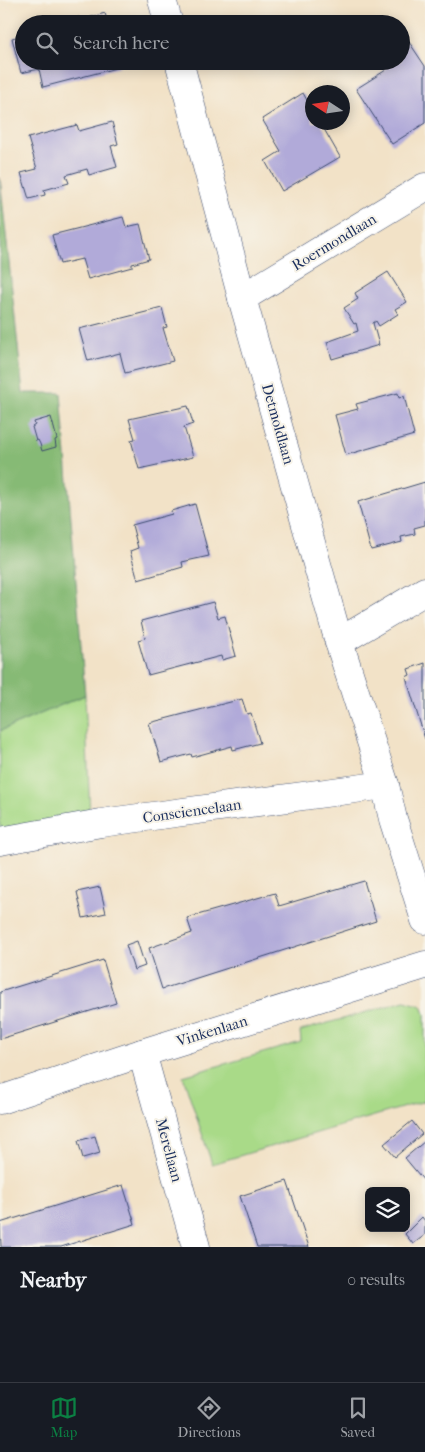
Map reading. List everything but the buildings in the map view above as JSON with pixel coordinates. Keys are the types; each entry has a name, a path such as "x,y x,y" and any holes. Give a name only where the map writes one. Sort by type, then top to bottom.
{"street":[{"path":"162,0 166,15"},
{"name":"Detmoldlaan","path":"181,70 242,298 339,642 385,784 393,819 425,920"},
{"name":"Roermondlaan","path":"242,298 425,186"},
{"path":"339,642 425,591"},
{"name":"Consciencelaan","path":"0,840 101,823 385,784"},
{"name":"Vinkenlaan","path":"0,1100 142,1053 425,966"},
{"name":"Merellaan","path":"142,1053 196,1247"}],"green space":[{"path":"0,178 23,393 61,393 85,695 0,731"},
{"path":"85,695 90,816 0,830 0,731"},
{"path":"405,1001 422,1006 425,1014 425,1101 212,1164 183,1076 301,1042 300,1031"}]}
